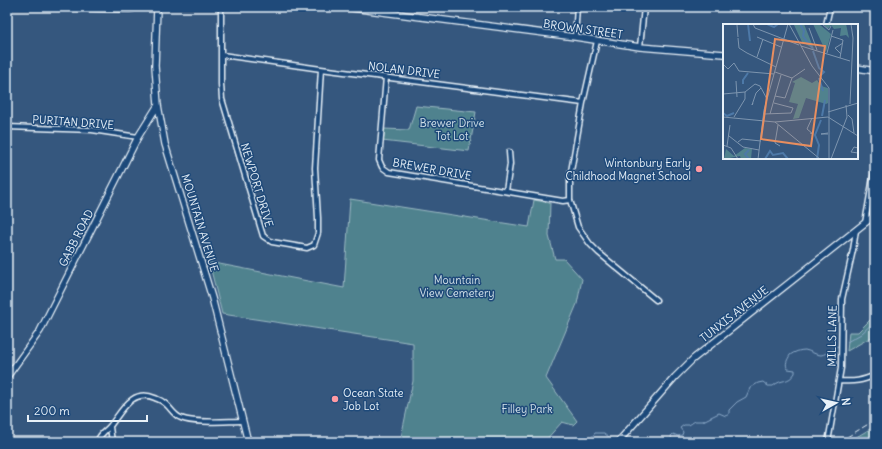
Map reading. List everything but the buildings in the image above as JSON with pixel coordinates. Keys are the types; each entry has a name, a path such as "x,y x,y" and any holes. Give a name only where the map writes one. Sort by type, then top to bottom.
{"street":[{"path":"52,7 129,9 142,7"},
{"name":"MOUNTAIN AVENUE","path":"157,7 155,66 158,105 166,144 212,298 248,442"},
{"name":"NEWPORT DRIVE","path":"221,7 222,99 264,236 272,242 307,248 314,245 318,234 315,168 322,69"},
{"name":"BROWN STREET","path":"344,7 575,37 640,47 723,54"},
{"path":"575,37 577,7"},
{"path":"640,47 644,7"},
{"path":"826,24 830,7"},
{"path":"597,41 583,102 570,177 570,200 578,226 590,244 599,254 656,300"},
{"name":"NOLAN DRIVE","path":"222,55 583,102"},
{"path":"858,68 875,71"},
{"name":"BREWER DRIVE","path":"386,77 379,160 382,167 390,172 557,200 570,200"},
{"name":"GABB ROAD","path":"7,377 40,331 138,137 158,105"},
{"name":"PURITAN DRIVE","path":"7,127 92,130 138,137"},
{"path":"506,192 510,164 509,152"},
{"path":"865,223 875,166"},
{"name":"TUNXIS AVENUE","path":"618,442 675,377 693,359 875,215"},
{"name":"MILLS LANE","path":"828,442 840,381 842,356 842,299 856,230"},
{"path":"840,381 854,382 864,380 875,375"},
{"path":"97,442 99,436 110,427 117,416 131,400 143,395 151,396 163,402 180,418 202,422 242,421"},
{"path":"110,427 112,442"}],"green space":[{"name":"Brewer Drive Tot Lot","path":"416,106 476,112 469,151 382,141 384,129 409,130"},
{"name":"Mountain View Cemetery","path":"350,199 529,227 534,200 550,203 549,236 555,259 564,259 582,279 577,304 546,378 577,421 573,425 562,422 544,442 400,442 413,381 413,343 222,314 209,262 344,288"},
{"path":"875,309 875,335 847,351 849,332 858,332 872,318"},
{"path":"875,426 875,442 848,442"}],"waterway":[{"path":"847,342 861,334 875,321"},
{"path":"672,442 671,436 673,434 678,436 682,435 683,432 680,428 684,425 689,425 695,421 703,421 719,413 726,416 729,414 729,410 737,402 746,397 750,388 758,383 763,382 768,386 773,386 779,382 790,379 795,373 795,370 788,369 786,363 790,355 795,352 805,350 821,355 838,346"},
{"path":"592,442 592,437 595,433 604,433 615,442"},
{"path":"548,442 551,440 559,442"}],"railway":[{"path":"839,442 875,420"}],"place":[{"name":"Wintonbury Early Childhood Magnet School","path":"699,169"},
{"name":"Ocean State Job Lot","path":"335,399"}],"park label":[{"name":"Filley Park","path":"527,409"}]}
